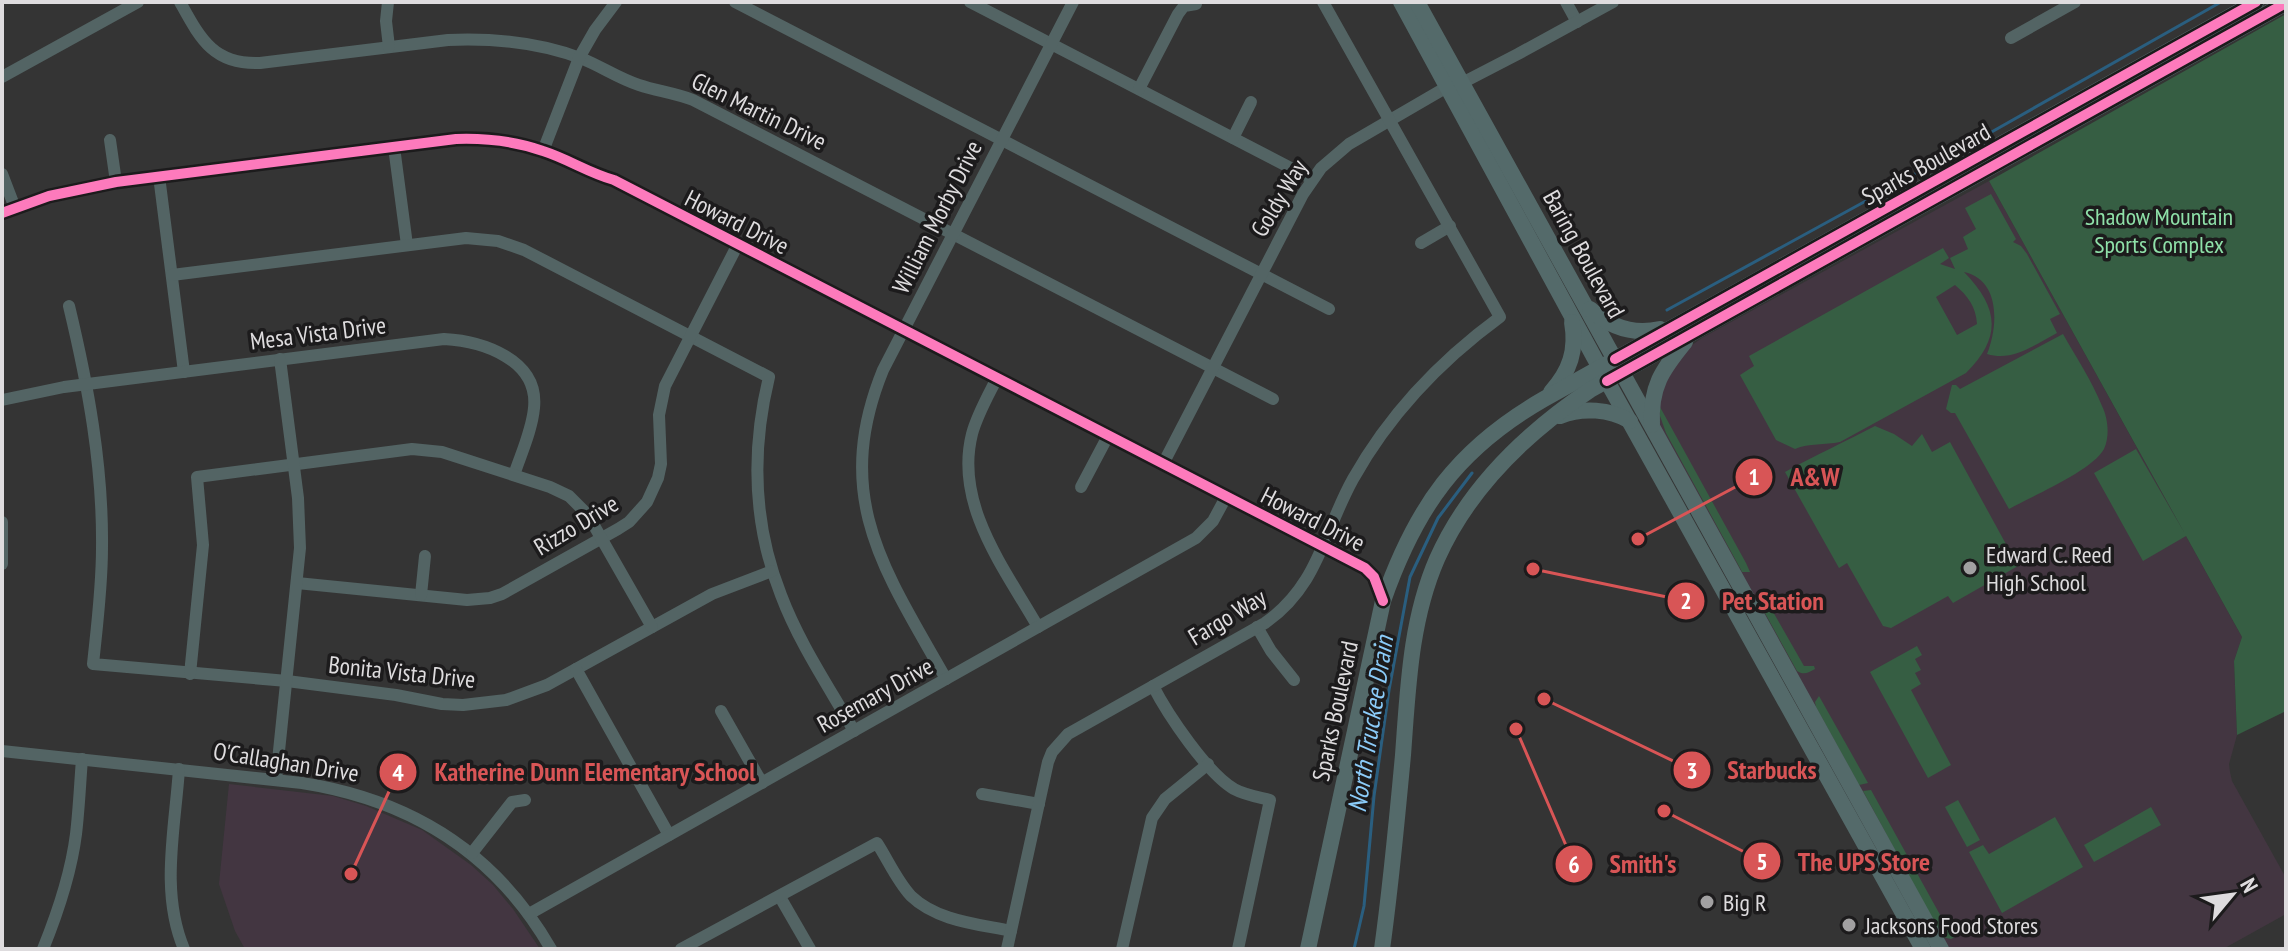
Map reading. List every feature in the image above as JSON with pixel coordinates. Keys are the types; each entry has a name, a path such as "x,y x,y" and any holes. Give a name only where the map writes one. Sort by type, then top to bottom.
{"main road":[{"name":"Baring Boulevard","path":"1401,2 1455,85 1611,370 1631,422 1923,949"},
{"name":"Baring Boulevard","path":"1417,2 1455,85"},
{"path":"2235,31 2240,20 2258,2"},
{"name":"Sparks Boulevard","path":"1382,949 1411,654 1426,592 1437,560 1470,501 1503,463 1547,421 1673,326 2258,2"},
{"name":"Sparks Boulevard","path":"1308,949 1383,601 1397,559 1425,508 1450,473 1489,435 1544,399 1691,335 2286,3"},
{"path":"1996,166 1995,160 2006,142"},
{"path":"1575,303 1623,329 1637,332 1673,326"},
{"path":"1544,399 1560,381 1572,359 1575,303"},
{"path":"1652,426 1651,406 1658,379 1691,335"},
{"name":"Baring Boulevard","path":"1611,370 1652,426 1941,949"},
{"path":"1547,421 1583,410 1614,414 1631,422"}],"street":[{"path":"2,77 138,2"},
{"name":"Glen Martin Drive","path":"180,2 208,46 238,62 260,63 448,40 501,40 555,50 640,85 677,93 1273,399"},
{"path":"388,2 386,21 389,47"},
{"path":"543,151 579,58 616,2"},
{"path":"735,2 1329,309"},
{"path":"970,2 1312,179"},
{"name":"William Morby Drive","path":"946,679 881,562 873,540 864,494 863,444 867,418 882,372 1073,2"},
{"path":"1323,2 1450,226 1421,243"},
{"path":"1566,2 1577,22"},
{"name":"Goldy Way","path":"1163,464 1312,179 1334,155 1389,121 1613,2"},
{"path":"2011,38 2075,2"},
{"path":"1139,89 1178,14 1184,6 1196,4"},
{"path":"1233,138 1251,102"},
{"name":"Howard Drive","path":"2,213 61,193 159,176 478,138 523,144 614,180 1365,568 1374,577 1383,601"},
{"path":"110,140 116,182"},
{"path":"394,147 407,245"},
{"path":"2,174 15,208"},
{"path":"159,176 184,372"},
{"name":"Fargo Way","path":"1007,949 1048,762 1060,742 1068,734 1281,612 1312,571 1352,481 1387,426 1429,376 1500,317 1450,226"},
{"path":"172,275 483,238 506,243 769,377 758,431 757,487 763,537 772,571 793,622 854,731"},
{"name":"Rizzo Drive","path":"297,583 467,600 490,598 629,522 647,502 661,464 658,429 665,386 738,244"},
{"path":"69,306 87,384"},
{"name":"Mesa Vista Drive","path":"2,400 87,384 280,359 444,339 467,342 513,360 528,377 534,397 532,418 514,475"},
{"path":"276,780 297,583 300,522 280,359"},
{"path":"997,378 972,433 968,460 969,484 981,525 1038,627"},
{"name":"Bonita Vista Drive","path":"87,384 99,476 102,547 93,664 287,681 442,704 506,700 576,669 712,594 772,571"},
{"path":"1081,487 1108,436"},
{"path":"190,674 203,545 197,477 412,449 442,452 569,496 588,515 652,627"},
{"name":"Rosemary Drive","path":"529,914 1196,538 1213,521 1226,497"},
{"path":"2,522 2,564"},
{"path":"421,595 425,556"},
{"path":"1257,627 1277,660 1294,680"},
{"path":"576,669 669,835"},
{"path":"1153,686 1172,718 1225,783 1235,790 1270,800 1238,949"},
{"path":"721,711 762,783"},
{"name":"O'Callaghan Drive","path":"2,751 276,780 331,788 381,802 428,824 472,853 514,895 551,949"},
{"path":"43,949 61,902 71,863 82,759"},
{"path":"1122,949 1152,818 1165,799 1208,764"},
{"path":"179,769 170,897 184,949"},
{"path":"982,794 1039,804"},
{"path":"472,853 512,802 525,800"},
{"path":"681,949 877,843 901,884 921,904 946,917 1011,931"},
{"path":"780,897 810,949"}],"shaded area":[{"name":"Edward C. Reed High School","path":"1989,181 2242,637 2234,661 2237,735 2229,764 2230,772 2232,781 2286,878 2286,914 2223,949 1949,949 1658,425 1661,381 1685,350"},
{"path":"229,784 333,796 366,806 422,830 493,885 540,949 245,949 235,931 219,884"}],"green space":[{"name":"Shadow Mountain Sports Complex","path":"2286,14 2286,711 2237,735 2234,661 2242,637 2186,536 2143,561 2094,473 2136,449 2185,534 1989,181"},
{"path":"1991,194 2016,239 2013,242 2027,254 2060,314 2050,319 2057,333 2015,354 1987,354 1993,331 1994,306 1985,284 1964,272 1984,297 1992,322 1986,347 1966,373 1840,442 1795,449 1776,440 1740,375 1754,366 1749,356 1943,248 1949,258 1940,264 1955,269 1950,258 1968,249 1963,237 1976,229 1965,208","holes":["1955,285 1973,307 1977,324 1957,335 1936,297"]},
{"path":"2063,334 2104,411 2108,427 2106,444 2087,466 2009,509 1955,413 1946,409 1952,385 1960,389"},
{"path":"1660,407 1750,572 1742,572 1666,433"},
{"path":"1875,426 1912,446 1922,434 1932,452 1950,442 2018,566 1953,603 1948,596 1891,628 1883,626 1847,563 1839,568 1785,472"},
{"path":"1764,596 1804,666 1814,666 1815,669 1804,673 1797,671 1761,606 1759,598"},
{"path":"1917,646 1922,655 1915,659 1921,670 1915,673 1921,684 1911,690 1951,765 1928,778 1870,672"},
{"path":"1819,696 1868,783 1859,785 1816,707"},
{"path":"1871,790 1949,931 1957,930 1959,935 1951,939 1942,937 1863,791"},
{"path":"1958,800 1980,840 1967,847 1945,807"},
{"path":"2151,807 2161,825 2094,862 2084,845"},
{"path":"2055,817 2083,867 2002,913 1969,852 1983,845 1989,854"}],"waterway":[{"path":"1667,310 2221,2"},
{"name":"North Truckee Drain","path":"1354,949 1364,906 1374,796 1389,690 1410,577 1438,518 1472,473"}],"cycle path":[{"path":"1615,359 2256,2"},
{"path":"1607,381 2286,3"},
{"path":"2,213 49,196 116,182 456,139 500,141 532,148 614,180 1365,568 1374,577 1383,601"}],"place":[{"name":"A&W","path":"1638,539"},
{"name":"Edward C. Reed High School","path":"1970,568"},
{"name":"Pet Station","path":"1533,569"},
{"name":"Starbucks","path":"1544,699"},
{"name":"Smith's","path":"1516,729"},
{"name":"The UPS Store","path":"1664,811"},
{"name":"Katherine Dunn Elementary School","path":"351,874"},
{"name":"Big R","path":"1707,902"},
{"name":"Jacksons Food Stores","path":"1849,925"}]}
